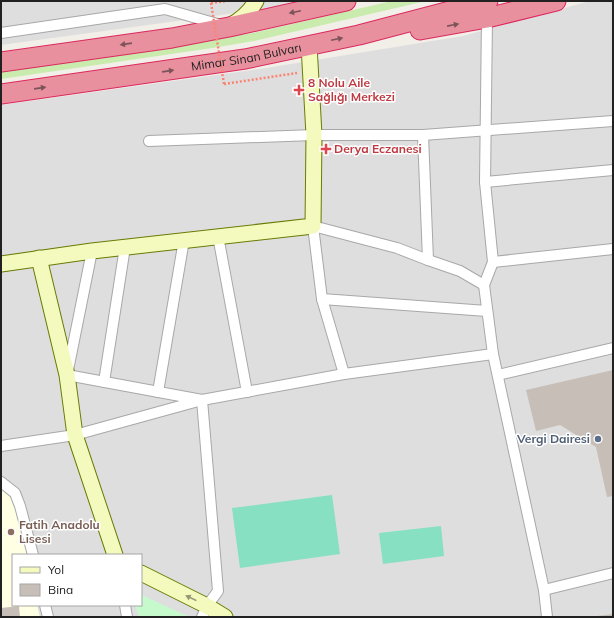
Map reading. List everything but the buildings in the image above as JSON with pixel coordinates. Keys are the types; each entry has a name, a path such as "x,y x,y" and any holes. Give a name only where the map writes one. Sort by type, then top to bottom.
{"highway":[{"path":"1,62 172,38 345,1"},
{"name":"Mimar Sinan Bulvarı","path":"1,94 246,59 359,35 412,31 488,10 556,1"}],"street":[{"path":"1,33 165,9 228,27 242,19 256,1"},
{"path":"332,1 345,1"},
{"path":"488,10 485,182 493,262 484,285 493,354 544,590 547,617"},
{"path":"309,46 314,135 313,226 322,299 344,374"},
{"path":"149,141 314,135 423,135 613,121"},
{"path":"423,135 428,260"},
{"path":"485,182 613,170"},
{"path":"1,264 92,251 313,226 398,248 460,271 484,285"},
{"path":"218,236 247,392"},
{"path":"158,392 184,240"},
{"path":"104,382 125,247"},
{"path":"493,262 613,249"},
{"path":"67,375 92,251"},
{"path":"39,258 67,375 75,434 115,554"},
{"path":"322,299 487,311"},
{"path":"498,375 613,348"},
{"path":"1,446 75,434 202,400 344,374 493,354"},
{"path":"67,375 202,400"},
{"path":"202,400 218,591 205,612"},
{"path":"1,482 14,493 20,506 33,554"},
{"path":"544,590 613,573"},
{"path":"142,575 205,612 225,617"},
{"path":"45,606 48,617"},
{"path":"125,606 127,617"}],"path":[{"path":"227,1 211,3 224,84 310,71"}],"shaded area":[{"path":"1,1 298,1 266,9 1,45"},
{"path":"590,1 613,1 613,617 1,617 1,105 260,69 463,36"},
{"name":"Fatih Anadolu Lisesi","path":"1,489 11,498 17,510 27,554 12,554 12,606 37,606 40,617 1,617"}],"green space":[{"path":"392,1 426,1 254,41 1,79 1,72 253,33"},
{"path":"332,495 340,554 240,568 232,508"},
{"path":"441,526 444,556 383,564 379,533"},
{"path":"142,595 189,617 139,617 135,606 142,606"}],"place":[{"name":"8 Nolu Aile Sağlığı Merkezi","path":"299,90"},
{"name":"Derya Eczanesi","path":"326,149"},
{"name":"Vergi Dairesi","path":"598,439"},
{"name":"Fatih Anadolu Lisesi","path":"11,532"}]}
